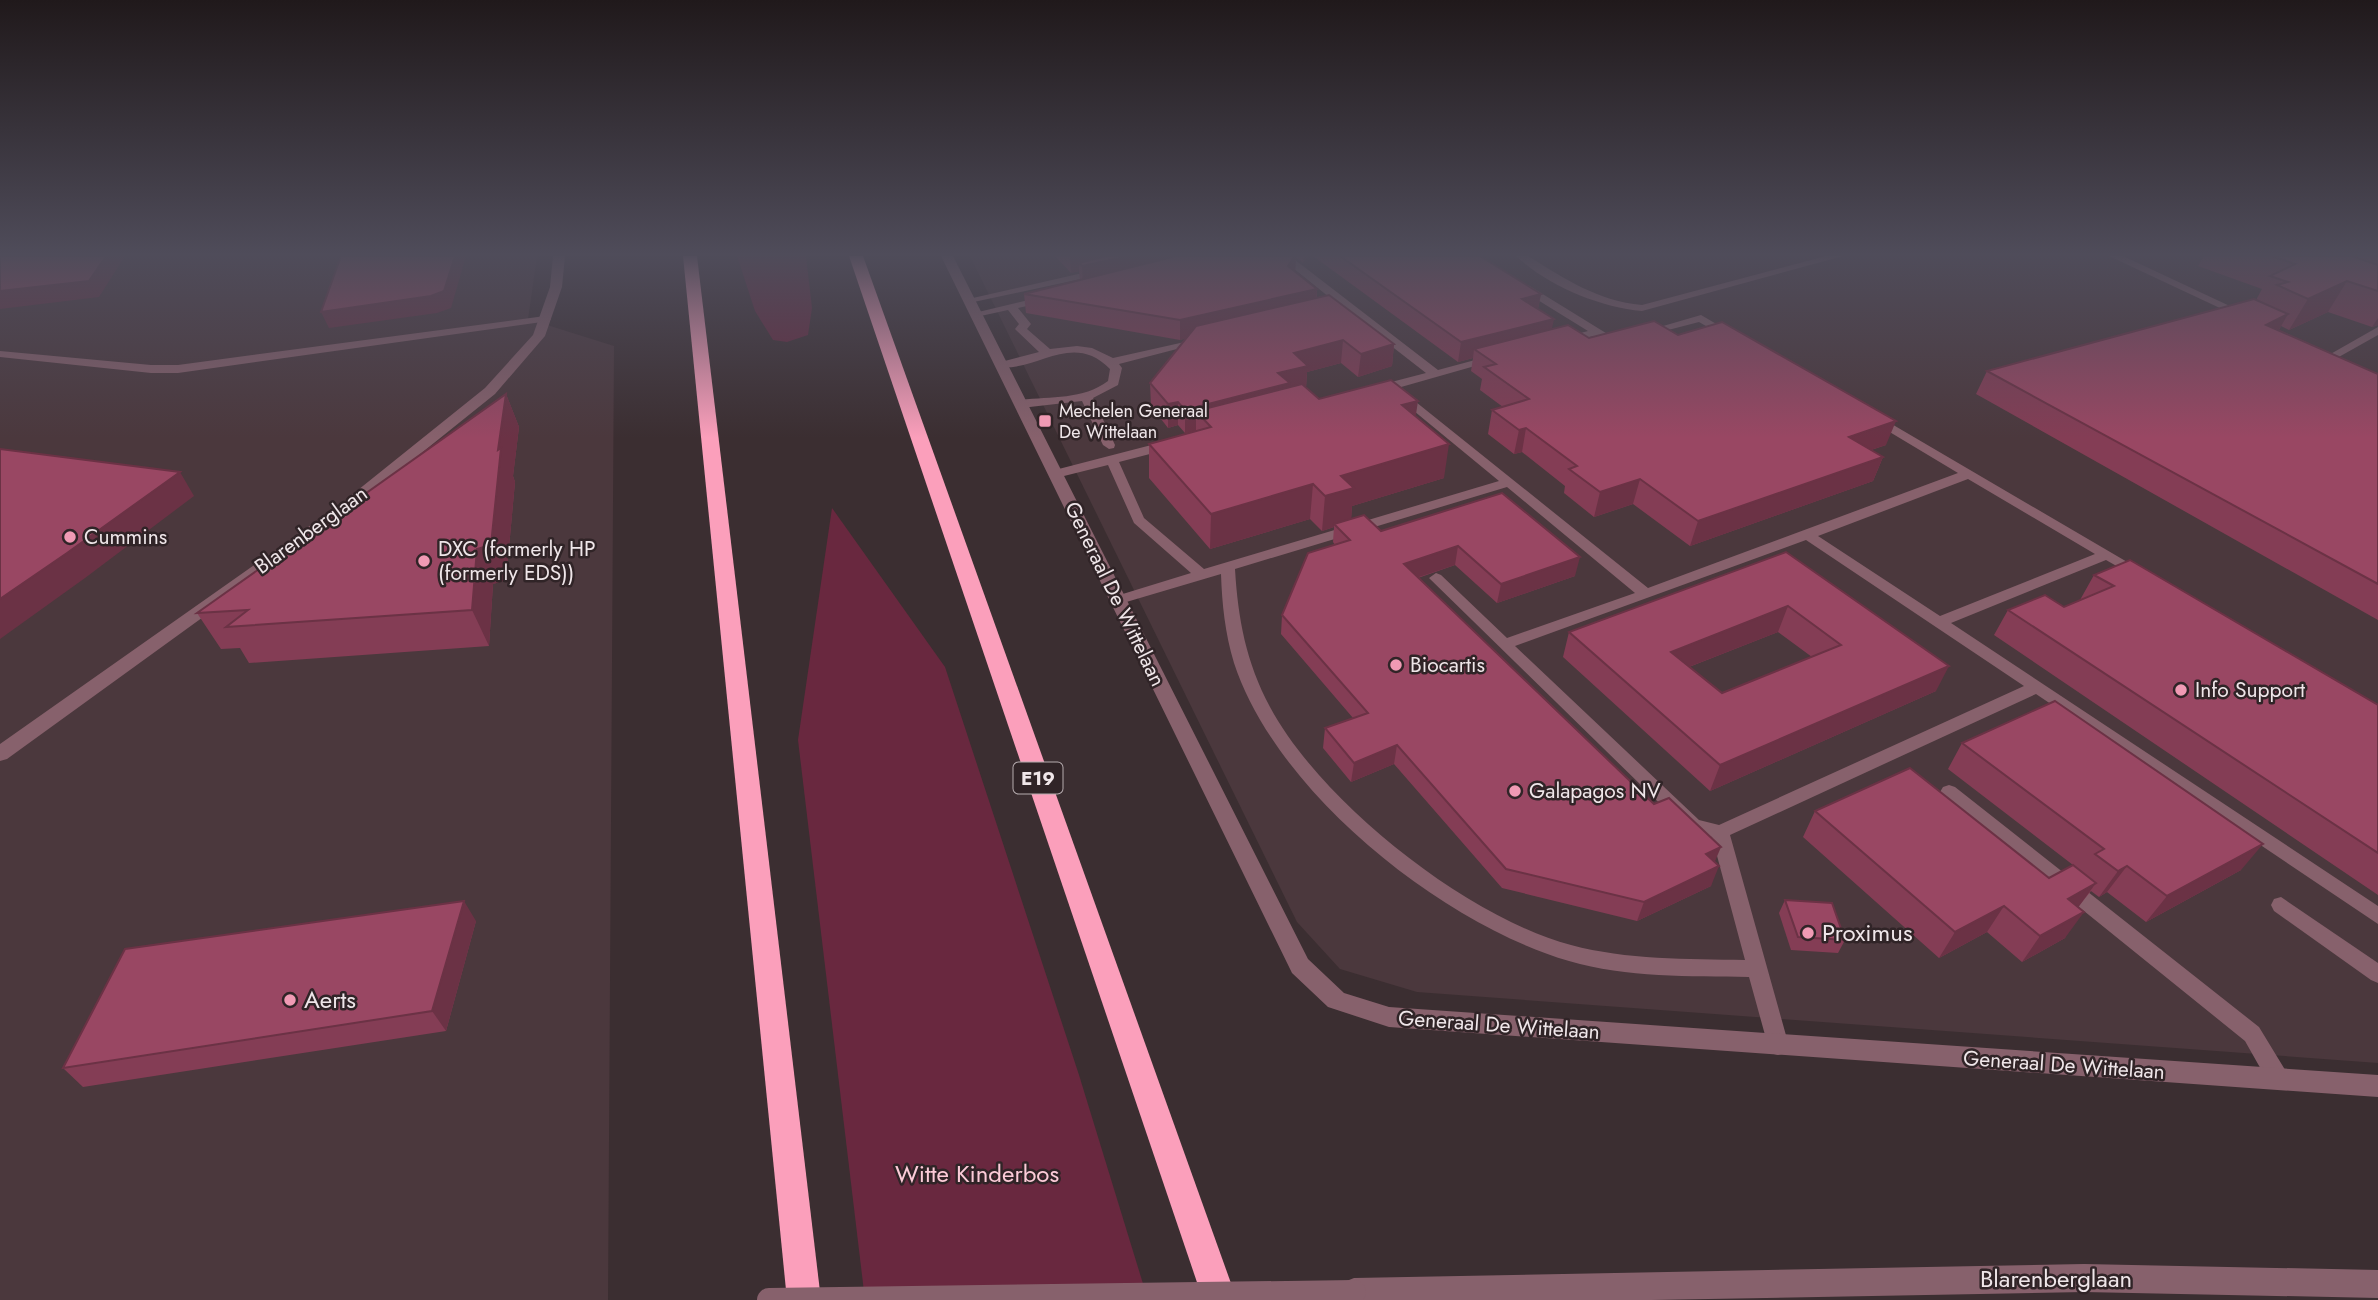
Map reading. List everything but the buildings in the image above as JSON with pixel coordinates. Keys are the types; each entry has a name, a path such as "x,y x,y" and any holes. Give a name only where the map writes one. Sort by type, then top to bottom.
{"highway":[{"path":"697,317 804,1300"},
{"name":"E19","path":"877,317 1220,1300"}],"street":[{"name":"Generaal De Wittelaan","path":"978,317 1300,966 1336,1000 1389,1017 2378,1086"},
{"name":"Blarenberglaan","path":"0,754 332,517 424,446 490,391 518,362 539,336 545,319"},
{"name":"Blarenberglaan","path":"769,1300 2084,1278 2378,1284"}],"lane":[{"path":"1019,317 1025,324 1021,329 1046,352"},
{"path":"1361,317 1435,374"},
{"path":"1572,317 1612,342 1701,318 1747,345"},
{"path":"2248,317 2260,322"},
{"path":"0,354 151,369 178,369 545,319"},
{"path":"2320,350 2338,358 2378,330"},
{"path":"1556,343 1597,332"},
{"path":"1112,362 1216,337"},
{"path":"1001,365 1026,361 1046,352 1084,351 1112,362 1116,368 1114,382 1087,398 1021,404"},
{"path":"1365,393 1503,357"},
{"path":"1391,386 1646,594"},
{"path":"1087,398 1118,468 1125,494 1138,519 1163,544 1193,565 1202,575"},
{"path":"1864,413 2154,582"},
{"path":"1056,474 1110,452 1177,442"},
{"path":"1504,644 1969,474"},
{"path":"1118,600 1509,482"},
{"path":"1807,535 2378,916"},
{"path":"1939,622 2107,554"},
{"path":"1228,567 1230,621 1237,650 1264,712 1310,777 1347,814 1409,867 1496,923 1548,946 1603,960 1684,967 1757,969"},
{"path":"1436,578 1693,825 1720,832 2037,687"},
{"path":"1949,792 2252,1034 2279,1080"},
{"path":"1720,832 1778,1046"},
{"path":"2281,905 2378,974"}],"shaded area":[{"path":"0,317 528,317 528,319 614,346 608,1300 0,1300"},
{"path":"1000,317 2378,317 2378,1063 1417,992 1340,969 1297,922"}],"green space":[{"path":"759,317 811,317 808,335 787,342 773,340"},
{"name":"Witte Kinderbos","path":"832,508 945,667 1079,1075 1148,1300 865,1300 798,740"}],"place":[{"name":"Mechelen Generaal De Wittelaan","path":"1045,421"},
{"name":"Cummins","path":"70,537"},
{"name":"DXC (formerly HP (formerly EDS))","path":"424,561"},
{"name":"Biocartis","path":"1396,665"},
{"name":"Info Support","path":"2181,690"},
{"name":"Galapagos NV","path":"1515,791"},
{"name":"Proximus","path":"1808,933"},
{"name":"Aerts","path":"290,1000"}]}
